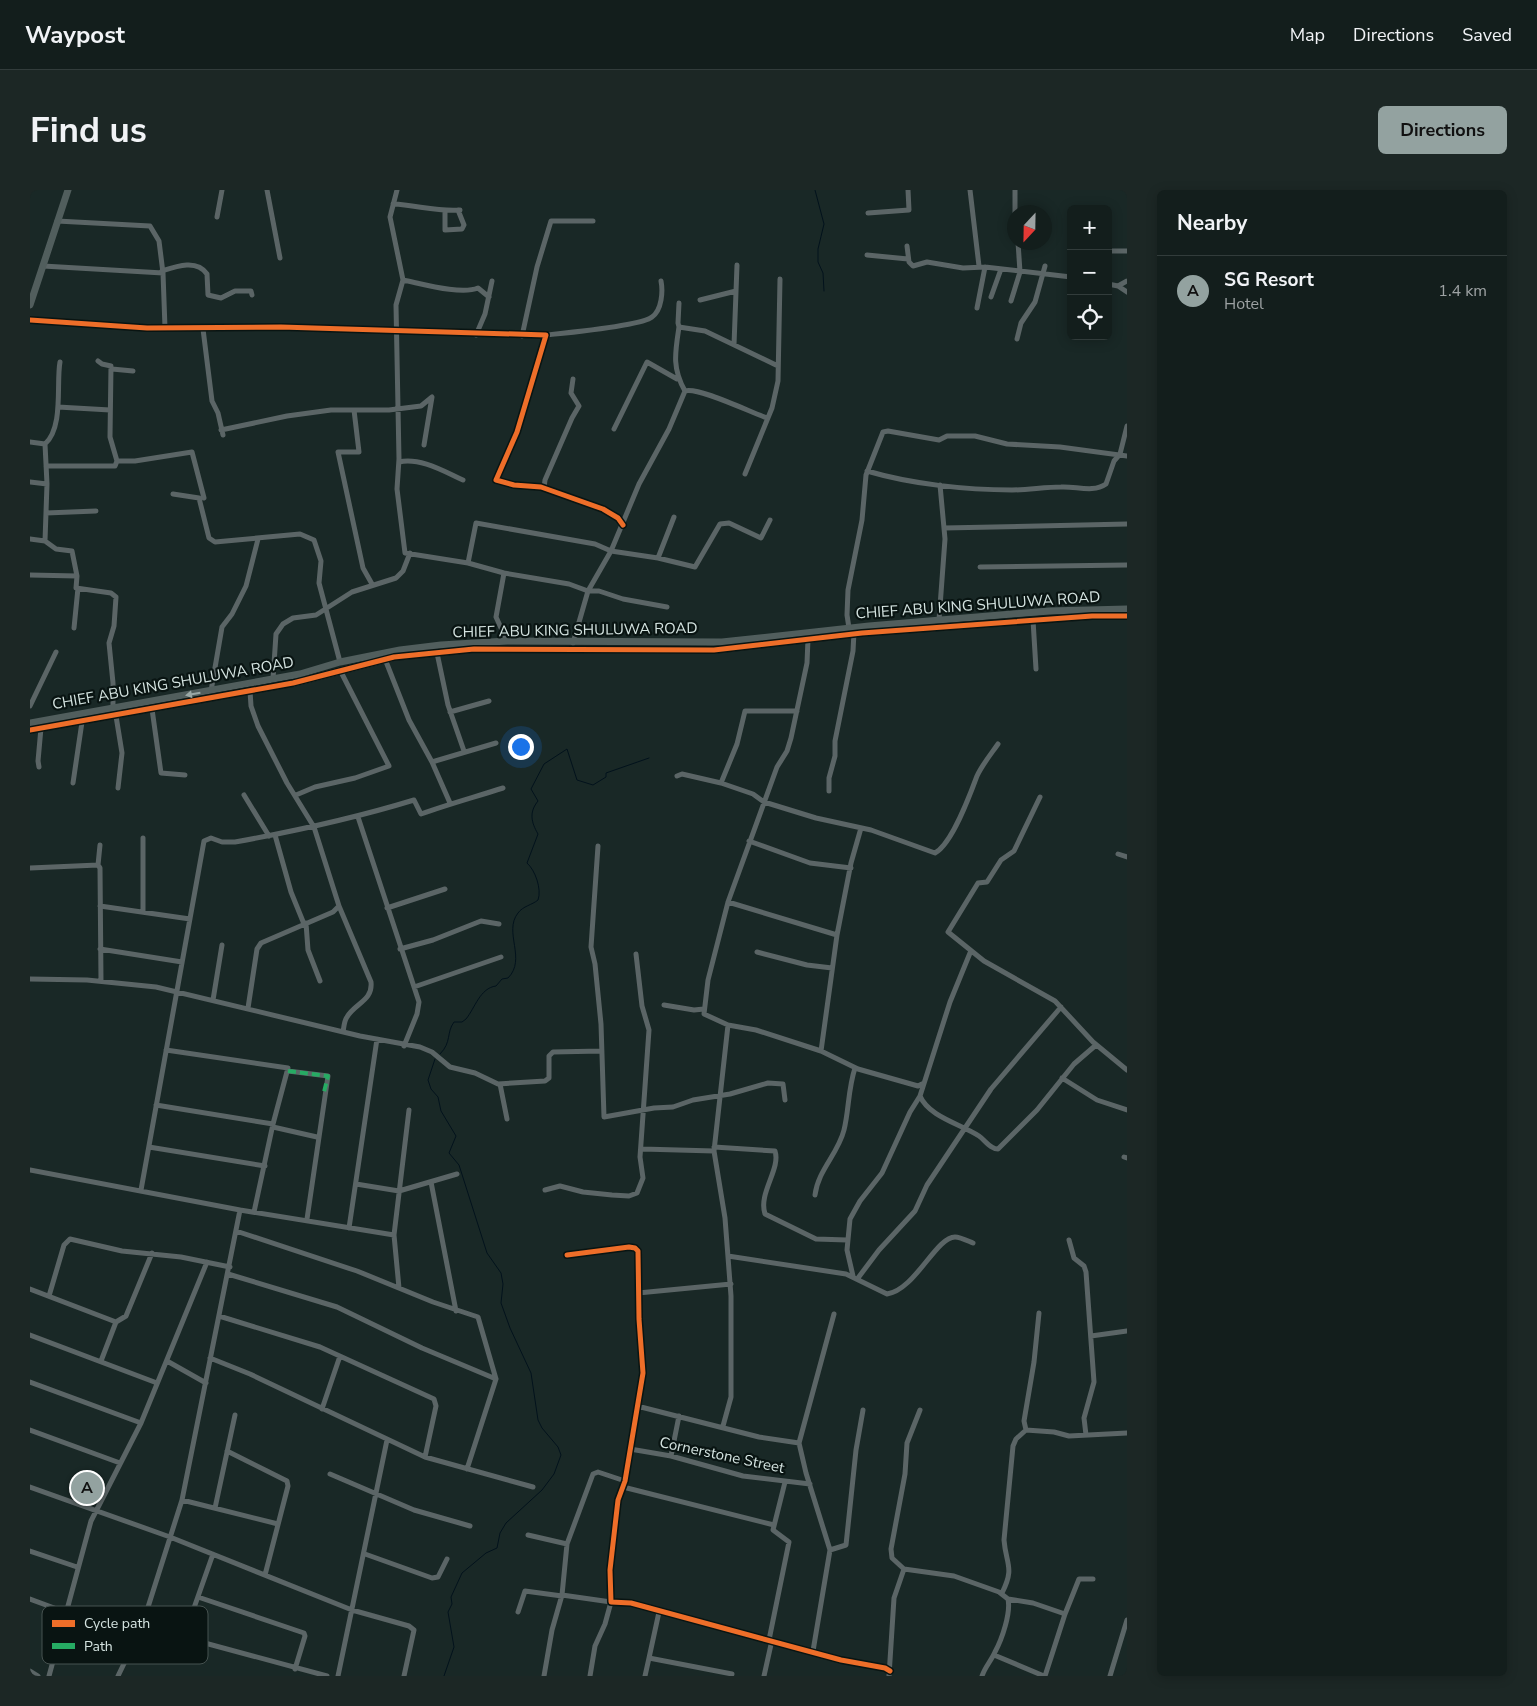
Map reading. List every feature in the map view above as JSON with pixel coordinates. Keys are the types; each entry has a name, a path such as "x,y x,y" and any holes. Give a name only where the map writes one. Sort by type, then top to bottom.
{"street":[{"path":"30,304 68,190"},
{"path":"217,217 222,190"},
{"path":"266,190 280,258"},
{"path":"273,679 278,629 293,618 311,616 352,592 401,574 408,555 397,489 399,462 396,305 403,280 390,217 397,190"},
{"path":"868,213 909,210 908,190"},
{"path":"970,190 982,266 977,308"},
{"path":"1014,190 1015,205"},
{"path":"393,204 417,205 445,211 459,210 464,225 462,229 457,231 445,230 445,211"},
{"path":"57,221 150,226 159,241 163,272 165,328"},
{"path":"522,336 537,267 551,221 593,221"},
{"path":"907,246 908,259 913,266 926,262 963,268 982,266 1067,276"},
{"path":"1011,301 1020,272 1019,250"},
{"path":"1112,251 1127,251"},
{"path":"867,255 908,259"},
{"path":"734,345 737,265"},
{"path":"43,266 163,272 181,266 198,266 208,274 208,295 221,298 234,292 251,291 252,295"},
{"path":"1017,339 1021,323 1035,302 1045,266"},
{"path":"991,297 1001,269"},
{"path":"745,474 772,408 778,366 780,279"},
{"path":"403,280 459,291 470,291 478,288 489,298"},
{"path":"476,335 485,314 492,281"},
{"path":"30,320 165,328 281,327 476,335 546,335 639,323 653,316 660,304 662,289 660,281"},
{"path":"1118,286 1127,281"},
{"path":"1112,285 1118,286 1127,292"},
{"path":"700,300 736,291"},
{"path":"679,303 678,323 680,327 676,351 678,379 685,391"},
{"path":"680,327 705,331 778,366"},
{"path":"203,329 212,401 218,413 222,432 287,416 331,410 421,406 432,397 424,445"},
{"path":"546,335 517,432 496,480 514,485 544,488 603,509 618,518 623,525"},
{"path":"46,466 115,466 117,461 110,441 112,366 98,361"},
{"path":"45,541 47,484 45,444 51,436 58,407 60,362"},
{"path":"614,429 647,362 678,379"},
{"path":"112,369 133,371"},
{"path":"544,488 545,480 579,406 570,393 573,379"},
{"path":"685,391 689,390 703,394 767,418"},
{"path":"573,643 588,591 611,551 639,484 669,429 685,391"},
{"path":"58,407 110,410"},
{"path":"354,410 358,452 338,452 363,568 372,584"},
{"path":"867,471 885,476 940,485 1010,490 1064,486 1096,489 1106,484 1114,461 1120,454 1127,426"},
{"path":"830,791 830,773 835,756 835,741 853,652 852,630 847,615 848,590 862,520 867,471 883,432 888,431 939,440 947,436 975,436 1007,444 1060,446 1127,456"},
{"path":"30,442 45,444"},
{"path":"117,461 136,461 192,452 204,498"},
{"path":"399,462 410,461 432,467 463,480"},
{"path":"30,482 47,484"},
{"path":"939,620 944,528 940,485"},
{"path":"173,494 194,496 200,500 209,538 212,541 228,542 303,534 314,540 321,561 319,583 340,662"},
{"path":"46,513 96,512"},
{"path":"658,558 674,517"},
{"path":"468,563 476,522 594,544 611,551 658,558 695,567 720,524 729,523 761,538 770,520"},
{"path":"944,528 1127,524"},
{"path":"30,539 45,541 56,549 72,551 78,588 74,628"},
{"path":"210,694 222,628 232,614 246,586 258,539"},
{"path":"408,555 468,563 504,573 569,584 588,591 599,591 632,601 667,607"},
{"path":"980,567 1127,565"},
{"path":"504,573 496,617 497,623 507,641"},
{"path":"30,575 77,576"},
{"path":"78,588 111,593 116,598 114,626 108,643 113,683 114,713 122,753 118,788"},
{"name":"CHIEF ABU KING SHULUWA ROAD","path":"30,723 114,713 210,694 300,674 340,662 400,650 507,641 549,646 573,643 722,642 939,620 1127,609"},
{"path":"30,730 82,722 114,713 152,709 210,694 250,691 293,683 386,659 474,649 549,646 714,650 808,639 852,630 1033,620 1049,615 1127,616"},
{"path":"1033,620 1036,669"},
{"path":"808,639 808,656 787,751 777,767 728,902 708,980 704,1009 707,1016 728,1025 756,1030 821,1051 855,1068 920,1091"},
{"path":"30,706 56,652"},
{"path":"437,653 450,712 464,752"},
{"path":"386,659 410,720 432,762 450,803"},
{"path":"296,795 315,787 355,778 389,766 340,670"},
{"path":"250,691 251,706 258,726 314,827 338,906 368,974 371,989 365,1001 346,1018 343,1032"},
{"path":"450,712 489,701"},
{"path":"152,709 160,772 164,774 185,775"},
{"path":"721,783 737,744 745,711 796,711"},
{"path":"73,783 82,722"},
{"path":"39,768 41,728"},
{"path":"432,762 496,743"},
{"path":"677,776 682,774 721,783 753,794 764,802 816,818 872,830 932,852 937,852 965,809 978,775 998,744"},
{"path":"141,1190 204,841 212,838 228,843 314,827 358,817 414,800 421,814 456,800 465,801 503,788"},
{"path":"244,794 272,835 291,892 305,924 308,950 320,981"},
{"path":"1040,797 1014,851 1001,860 987,882 978,884 948,932 970,953 1042,993 1061,1008 1094,1044 1127,1070"},
{"path":"358,817 414,987 418,1008 404,1046"},
{"path":"821,1051 832,968 851,868 861,828"},
{"path":"143,838 143,912"},
{"path":"749,842 810,864 851,868"},
{"path":"100,845 98,865 100,866 101,981"},
{"path":"598,846 591,947 598,989 604,1117 673,1107 693,1100 718,1096 768,1083 783,1084 785,1100"},
{"path":"1118,854 1127,856"},
{"path":"30,868 98,865"},
{"path":"387,908 445,889"},
{"path":"728,902 838,935"},
{"path":"100,906 190,919"},
{"path":"248,1008 257,949 260,944 333,912 338,906"},
{"path":"333,912 344,918"},
{"path":"400,949 433,940 481,921 499,924"},
{"path":"213,1000 222,945"},
{"path":"100,949 182,962"},
{"path":"757,952 807,965 832,968"},
{"path":"855,1277 848,1240 850,1218 882,1173 924,1084 950,1002 970,953"},
{"path":"545,1190 560,1186 597,1193 634,1195 642,1182 643,1110 648,1030 642,1006 636,954"},
{"path":"414,987 501,957"},
{"path":"30,979 101,981 140,985 213,1000 343,1032 425,1049 450,1067 474,1073 500,1084 545,1081 549,1078 548,1058 552,1053 601,1051"},
{"path":"664,1005 694,1010 704,1009"},
{"path":"855,1277 915,1211 927,1185 991,1089 1061,1008"},
{"path":"723,1426 731,1397 730,1284 723,1197 714,1149 718,1096 728,1025"},
{"path":"349,1228 356,1184 360,1139 377,1039"},
{"path":"920,1091 924,1104 953,1123 966,1128 994,1149 998,1149 1037,1110 1062,1078 1094,1044"},
{"path":"166,1050 284,1067 288,1071 328,1076 317,1137 307,1219"},
{"path":"815,1195 823,1168 844,1130 849,1088 855,1068"},
{"path":"254,1212 273,1126 288,1071"},
{"path":"1062,1078 1097,1100 1127,1110"},
{"path":"500,1084 507,1119"},
{"path":"156,1105 273,1126 317,1137"},
{"path":"399,1288 394,1235 409,1110"},
{"path":"149,1146 265,1166"},
{"path":"642,1149 775,1151 771,1180 763,1200 765,1214 816,1239 848,1240"},
{"path":"30,1170 240,1210 307,1219 394,1235"},
{"path":"356,1184 399,1191 457,1174"},
{"path":"431,1182 456,1310"},
{"path":"148,1606 182,1500 240,1210"},
{"path":"236,1231 357,1271 456,1310 473,1314 479,1319 496,1379 491,1402 467,1469"},
{"path":"728,1256 855,1277 885,1293 891,1293 912,1280 932,1256 951,1238 956,1237 973,1243"},
{"path":"48,1296 64,1245 69,1239 122,1251 152,1253 230,1267"},
{"path":"1069,1240 1074,1258 1086,1270 1094,1382 1087,1401 1084,1428 1086,1435"},
{"path":"567,1254 636,1248 643,1358 641,1390 625,1480 618,1500 611,1559 611,1602 605,1624 595,1646 590,1676"},
{"path":"100,1361 116,1322 126,1316 152,1253"},
{"path":"66,1606 76,1567 96,1509 141,1423 207,1262"},
{"path":"228,1274 337,1307 422,1348 496,1379"},
{"path":"638,1293 730,1284"},
{"path":"30,1289 116,1322"},
{"path":"1026,1430 1024,1421 1034,1362 1039,1313"},
{"path":"813,1651 830,1550 799,1443 834,1314"},
{"path":"219,1316 296,1338 435,1400 434,1421 425,1457"},
{"path":"1091,1336 1127,1331"},
{"path":"30,1335 157,1383"},
{"path":"322,1410 340,1356"},
{"path":"210,1358 263,1380 322,1410 425,1457 533,1487"},
{"path":"167,1362 206,1383"},
{"path":"30,1382 141,1423"},
{"path":"638,1406 723,1426 759,1437 799,1443"},
{"path":"830,1550 846,1545 856,1450 863,1410"},
{"path":"920,1410 907,1442 905,1474 891,1549 892,1558 904,1569 954,1576 1002,1594 1008,1599 1034,1603 1065,1614"},
{"path":"215,1508 235,1415"},
{"path":"671,1456 679,1416"},
{"path":"1077,1435 1084,1428"},
{"path":"30,1430 120,1463"},
{"path":"1002,1594 1010,1574 1010,1563 1005,1553 1004,1540 1013,1446 1016,1439 1026,1430 1077,1435 1127,1433"},
{"path":"338,1676 365,1554 387,1440"},
{"name":"Cornerstone Street","path":"630,1450 671,1456 744,1476 810,1484"},
{"path":"228,1451 287,1481 288,1486 265,1575"},
{"path":"544,1676 552,1630 562,1596 567,1544 593,1474 598,1472 625,1480"},
{"path":"330,1474 414,1510 470,1526"},
{"path":"764,1676 789,1542 775,1532 774,1525 785,1482"},
{"path":"30,1487 170,1537 352,1610 414,1628 404,1676"},
{"path":"623,1487 774,1525"},
{"path":"182,1500 278,1524"},
{"path":"528,1535 567,1544"},
{"path":"30,1551 76,1567"},
{"path":"195,1606 213,1554"},
{"path":"365,1554 432,1578 438,1578 447,1559"},
{"path":"518,1612 525,1591 631,1603 888,1672 891,1662 891,1624 894,1598 904,1569"},
{"path":"994,1655 1045,1676 1065,1614 1079,1579 1093,1579"},
{"path":"198,1598 304,1633 305,1636 296,1668"},
{"path":"30,1599 49,1606"},
{"path":"982,1676 989,1660 994,1655 1007,1612 1008,1599"},
{"path":"645,1676 659,1612"},
{"path":"1110,1676 1125,1636 1127,1620"},
{"path":"208,1645 327,1676"},
{"path":"649,1658 733,1675"},
{"path":"30,1671 38,1676"}],"waterway":[{"path":"815,190 824,224 818,249 818,262 823,273 824,291"},
{"path":"440,1054 448,1042 450,1030 454,1022 462,1022 466,1019 482,994 496,986 502,979 508,978 513,971 516,954 513,937 514,920 520,911 538,900 539,896 537,880 533,870 527,863 538,834 532,817 533,809 538,801 531,789 544,764 567,749 577,780 593,785 606,777 606,773 649,758"},
{"path":"435,1059 428,1080 431,1089 438,1097 441,1111 456,1136 449,1153 459,1165 487,1253 501,1273 503,1284 501,1303 510,1328 531,1373 538,1420 542,1428 558,1447 561,1455 554,1474 542,1490 506,1523 500,1533 497,1548 486,1553 462,1573 451,1597 452,1604 448,1612 454,1647 444,1676"}],"marked path":[{"path":"288,1071 328,1076 324,1092"}],"cycle path":[{"path":"30,320 147,328 281,327 546,335 517,432 496,480 514,485 541,487 603,509 618,518 623,525"},
{"path":"30,730 293,683 394,657 474,649 714,650 862,633 1092,616 1127,616"},
{"path":"567,1255 629,1247 635,1248 638,1251 639,1319 643,1373 625,1481 618,1500 610,1570 611,1602 631,1603 841,1660 885,1668 890,1671"}],"place":[{"name":"SG Resort","path":"87,1488"}]}
